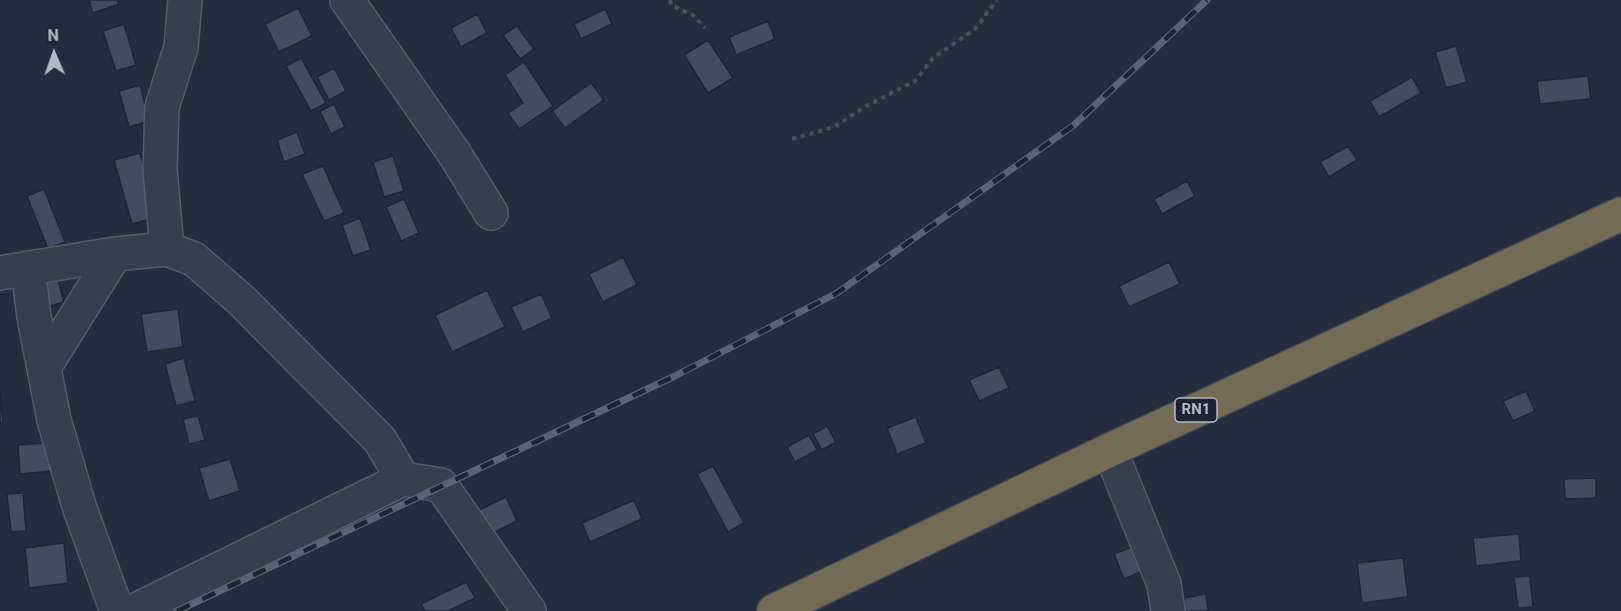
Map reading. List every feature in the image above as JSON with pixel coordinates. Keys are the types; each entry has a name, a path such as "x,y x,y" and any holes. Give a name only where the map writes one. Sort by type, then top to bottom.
{"highway":[{"name":"RN1","path":"774,611 1110,450 1621,214"}],"street":[{"path":"167,249 160,169 162,107 181,47 185,0"},
{"path":"347,0 376,45 454,153 491,213"},
{"path":"117,611 80,509 54,420 34,316 14,270 115,254 167,249 194,259 241,300 380,440 404,479"},
{"path":"45,366 115,254"},
{"path":"1110,450 1164,584 1168,611"},
{"path":"134,611 404,479 441,485 529,611"}],"path":[{"path":"670,0 671,5 693,15 705,28"},
{"path":"792,139 834,127 866,106 915,81 933,58 975,29 998,0"}],"building":[{"path":"89,0 117,0 119,4 93,13"},
{"path":"298,8 312,36 279,52 265,24"},
{"path":"605,9 612,24 581,39 574,24"},
{"path":"477,14 487,33 461,47 451,28"},
{"path":"768,21 775,39 736,55 729,37"},
{"path":"124,24 136,65 116,71 103,31"},
{"path":"517,26 534,49 520,59 503,35"},
{"path":"708,40 733,78 708,93 684,55"},
{"path":"1456,46 1467,82 1446,88 1435,52"},
{"path":"301,58 326,103 311,111 286,66"},
{"path":"524,62 553,106 519,129 508,113 523,103 505,75"},
{"path":"334,68 346,91 329,100 317,77"},
{"path":"1588,76 1591,99 1540,104 1537,81"},
{"path":"1412,77 1421,93 1379,117 1370,101"},
{"path":"591,83 604,100 565,128 552,111"},
{"path":"140,85 149,121 129,127 119,91"},
{"path":"334,104 345,127 331,134 320,111"},
{"path":"297,132 305,154 284,162 277,140"},
{"path":"1348,146 1357,160 1329,177 1320,162"},
{"path":"140,153 158,217 132,224 114,160"},
{"path":"393,156 404,191 384,197 373,162"},
{"path":"323,166 344,213 324,221 302,174"},
{"path":"1187,181 1195,196 1162,214 1154,199"},
{"path":"44,189 65,242 48,249 27,196"},
{"path":"404,199 419,233 401,241 386,207"},
{"path":"360,218 371,250 353,256 342,225"},
{"path":"623,257 637,285 603,302 589,274"},
{"path":"1169,262 1180,284 1129,307 1119,286"},
{"path":"57,277 64,302 43,308 36,282"},
{"path":"487,290 505,327 452,352 435,315"},
{"path":"541,294 552,318 523,332 511,307"},
{"path":"178,309 183,347 147,352 141,314"},
{"path":"184,358 195,401 176,406 165,364"},
{"path":"999,367 1009,388 979,401 969,380"},
{"path":"1526,391 1535,411 1513,421 1503,401"},
{"path":"0,394 3,422 0,423"},
{"path":"198,416 205,440 189,444 183,419"},
{"path":"916,417 926,443 897,454 887,428"},
{"path":"827,426 836,442 822,450 813,434"},
{"path":"809,435 817,450 795,462 787,447"},
{"path":"60,442 62,470 20,474 18,445"},
{"path":"230,459 240,491 209,501 199,468"},
{"path":"713,466 744,523 728,532 697,474"},
{"path":"1596,478 1596,498 1565,499 1564,479"},
{"path":"23,493 26,531 11,532 7,494"},
{"path":"506,497 517,521 491,534 479,510"},
{"path":"634,500 642,519 590,542 582,523"},
{"path":"1519,534 1521,561 1476,566 1473,538"},
{"path":"64,543 68,583 29,588 25,548"},
{"path":"1135,546 1145,570 1124,579 1114,554"},
{"path":"1403,558 1408,597 1362,603 1357,563"},
{"path":"1530,576 1533,607 1518,608 1514,577"},
{"path":"466,582 475,598 448,611 425,611 421,604"},
{"path":"1206,594 1208,611 1185,611 1184,598"}],"railway":[{"path":"177,611 675,376 837,293 1074,125 1207,0"}]}
